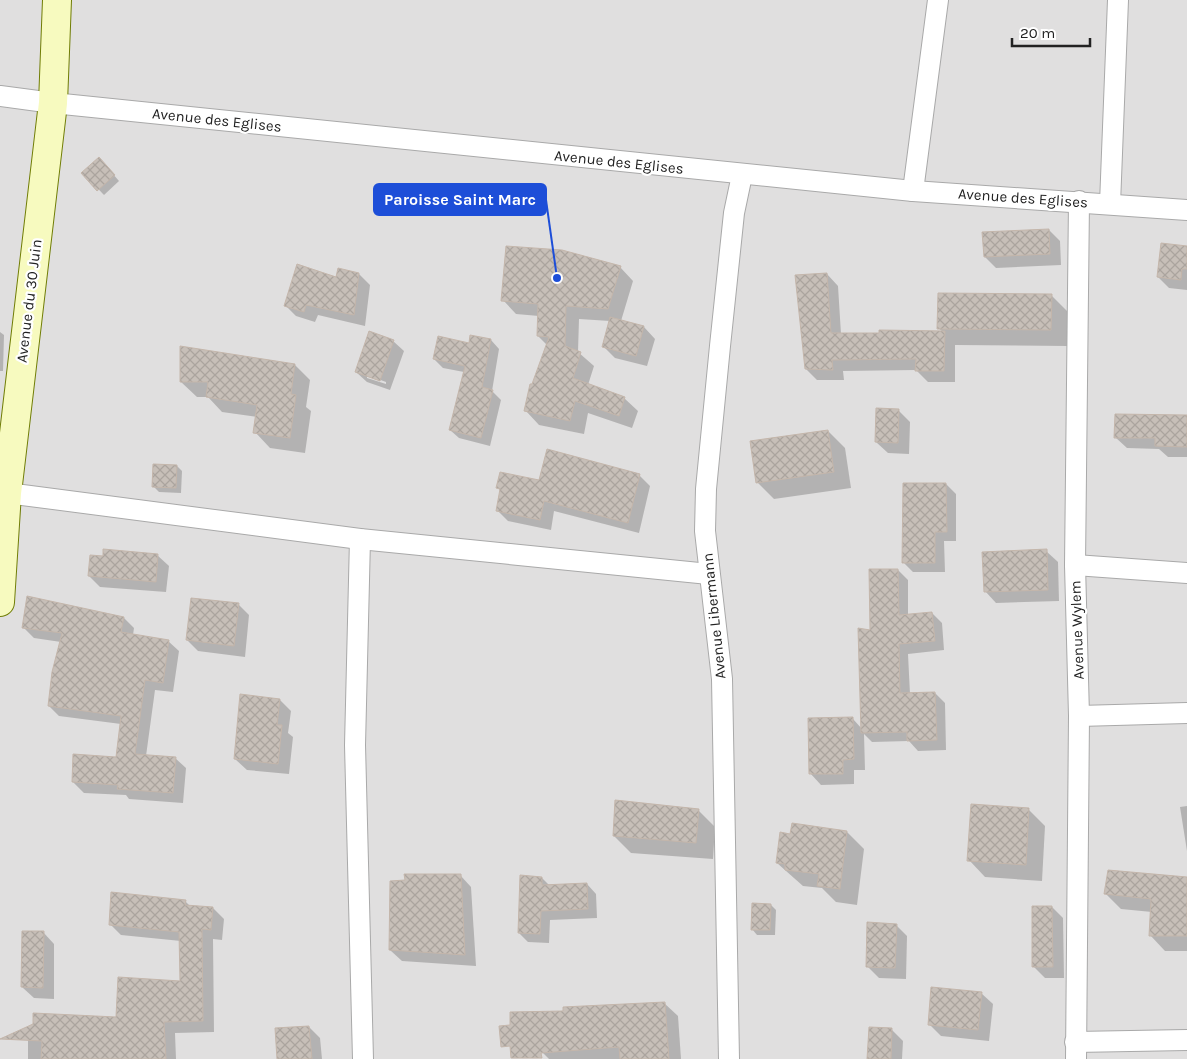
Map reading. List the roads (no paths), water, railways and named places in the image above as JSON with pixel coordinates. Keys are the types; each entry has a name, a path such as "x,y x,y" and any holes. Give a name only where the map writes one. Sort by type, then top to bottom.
{"street":[{"name":"Avenue du 30 Juin","path":"0,602 7,493 53,103 57,0"},
{"path":"913,191 938,0"},
{"path":"1110,204 1118,0"},
{"name":"Avenue des Eglises","path":"0,96 742,175 913,191 1079,201 1187,210"},
{"name":"Avenue Libermann","path":"729,1059 724,901 722,679 705,531 706,489 734,213 742,175"},
{"name":"Avenue Wylem","path":"1076,1050 1079,716 1075,565 1079,201"},
{"path":"7,493 360,539 709,574"},
{"path":"360,539 355,745 363,1059"},
{"path":"1075,565 1187,573"},
{"path":"1079,716 1187,713"},
{"path":"1076,1050 1187,1040"}],"place":[{"name":"Paroisse Saint Marc","path":"557,278"}]}
